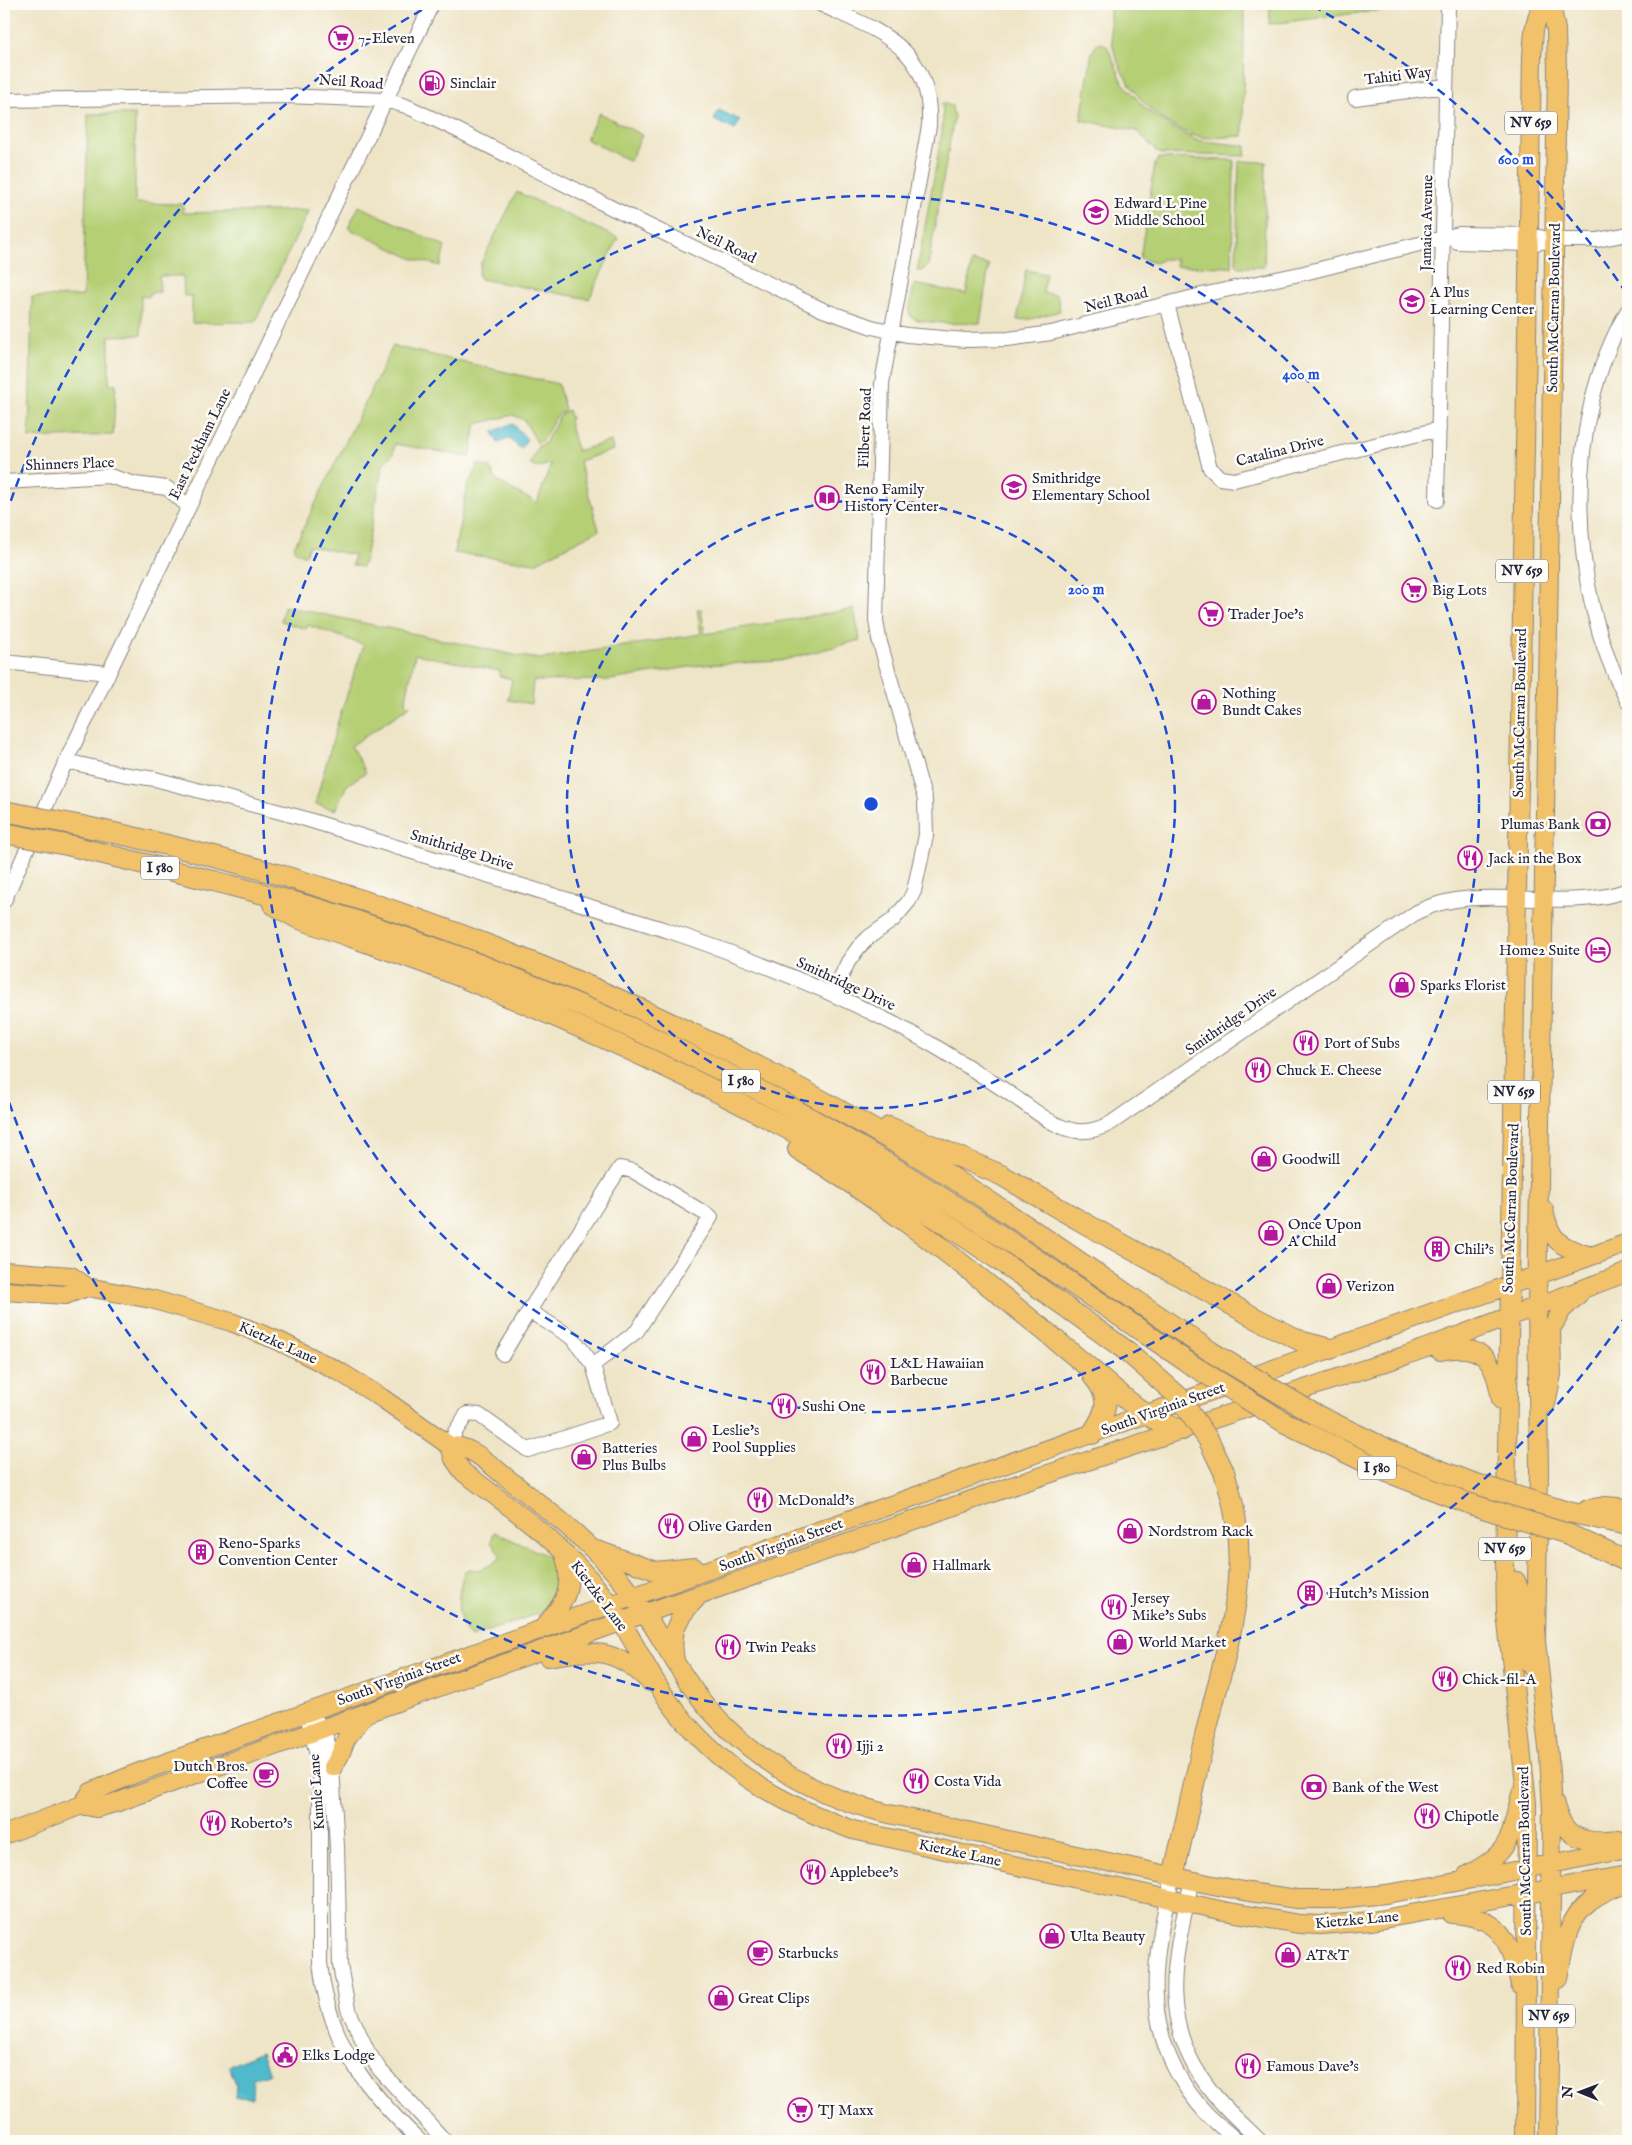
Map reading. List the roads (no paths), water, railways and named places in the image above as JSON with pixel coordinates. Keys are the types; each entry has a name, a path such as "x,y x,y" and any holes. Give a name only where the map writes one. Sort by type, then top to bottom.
{"highway":[{"name":"I 580","path":"4,811 82,826 183,849 276,874 383,907 489,945 564,975 667,1021 810,1094 953,1178 1216,1355 1316,1415 1395,1453 1473,1483 1568,1512 1628,1525"},
{"name":"I 580","path":"4,833 72,846 310,906 417,941 549,992 716,1068 819,1123 900,1170 1016,1245 1190,1364 1284,1422 1382,1470 1473,1505 1568,1534 1628,1547"},
{"path":"247,890 298,918 469,980 686,1077 778,1124 881,1183 1009,1265 1128,1352 1178,1396 1208,1439 1224,1472 1234,1505 1237,1524 1240,1575 1230,1640 1182,1878"},
{"path":"607,1041 769,1131 863,1192 945,1252 1146,1415 1163,1424 1182,1430"},
{"path":"810,1094 1001,1175 1261,1321 1303,1342 1330,1349"},
{"path":"1075,1356 1098,1382 1105,1399 1103,1417 1092,1434"},
{"path":"1568,1512 1605,1507 1628,1509"},
{"path":"1568,1534 1628,1562"}],"main road":[{"name":"South McCarran Boulevard","path":"1525,2141 1526,1779 1510,1649 1505,1578 1508,1318 1518,898 1532,57 1534,30 1540,4"},
{"name":"South McCarran Boulevard","path":"1548,2141 1551,1796 1536,1622 1539,1184 1557,71 1556,30 1551,4"},
{"path":"1539,1184 1549,1229 1554,1239 1568,1249 1590,1256"},
{"name":"South Virginia Street","path":"82,1806 91,1792 123,1778 1628,1243"},
{"name":"Kietzke Lane","path":"4,1271 71,1276 87,1287 151,1298 181,1306 231,1322 279,1341 360,1384 450,1446 454,1459 463,1472 542,1531 577,1564 611,1605 666,1698 704,1744 745,1778 790,1803 830,1822 869,1835 1256,1917 1299,1924 1354,1923 1401,1917 1628,1875"},
{"name":"South Virginia Street","path":"4,1834 82,1806 96,1808 118,1802 644,1614 1086,1460 1374,1366 1538,1307 1628,1272"},
{"name":"Kietzke Lane","path":"4,1290 65,1294 87,1287"},
{"path":"1538,1431 1552,1374 1552,1329 1562,1310 1585,1289"},
{"path":"1374,1366 1456,1348 1473,1349 1480,1353 1492,1366 1497,1380 1507,1445"},
{"name":"Kietzke Lane","path":"450,1446 461,1445 475,1454 559,1519 592,1548 633,1598 675,1664 706,1707 747,1746 768,1763 825,1793 877,1811 1249,1892 1311,1900 1362,1897 1451,1883 1628,1849"},
{"path":"938,1489 945,1510"},
{"path":"592,1548 656,1571 668,1571 737,1560"},
{"path":"540,1630 560,1607 570,1586 568,1563 563,1550"},
{"path":"1505,1578 1516,1581 1519,1588 1526,1659 1540,1679"},
{"path":"675,1664 672,1645 675,1626 686,1609 699,1595"},
{"path":"506,1664 577,1652 612,1655 634,1666 666,1698"},
{"path":"333,1766 340,1755 346,1739 366,1713"},
{"path":"1451,1883 1476,1870 1502,1852 1510,1839 1526,1779"},
{"path":"1551,1796 1560,1820 1567,1829 1577,1836 1589,1842 1628,1840"},
{"path":"1549,2042 1556,1988 1566,1936 1580,1910 1588,1901 1628,1881"},
{"path":"1401,1917 1444,1913 1468,1915 1488,1922 1495,1927 1508,1944 1526,2008"}],"street":[{"name":"East Peckham Lane","path":"4,901 66,761 432,4"},
{"name":"Filbert Road","path":"820,4 884,34 897,43 917,67 928,96 929,126 882,383 876,620 879,639 925,800 926,835 914,890 909,901 893,920 869,937 858,948 848,962 832,994"},
{"name":"Jamaica Avenue","path":"1437,500 1448,6"},
{"name":"Tahiti Way","path":"1355,98 1446,86"},
{"name":"Neil Road","path":"4,100 285,96 385,100 406,106 457,130 805,302 845,319 892,332 943,339 1008,339 1051,333 1465,233 1554,240 1597,240 1628,234"},
{"name":"Catalina Drive","path":"1167,304 1210,468 1220,478 1234,480 1439,429"},
{"path":"1628,310 1607,351 1590,402 1582,459 1581,518 1585,568 1592,606 1611,665 1628,702"},
{"name":"Shinners Place","path":"4,482 109,476 135,484 168,488 188,506"},
{"path":"4,662 108,673"},
{"name":"Smithridge Drive","path":"66,761 122,774 155,779 308,820 669,931 774,969 832,994 936,1047 989,1079 1058,1126 1080,1132 1092,1131 1111,1122 1142,1102 1417,912 1446,901 1518,898 1594,898 1628,890"},
{"path":"503,1354 528,1311 620,1168 633,1171 711,1217 637,1331 593,1365"},
{"path":"450,1446 454,1432 467,1414 479,1415 528,1450 610,1423 593,1365 573,1338 528,1311"},
{"name":"Kumle Lane","path":"308,1712 331,1753 333,1766 340,1965 348,2009 368,2052 394,2088 446,2141"},
{"name":"Kumle Lane","path":"317,1730 320,1767 318,1893 322,1978 330,2014 338,2038 350,2061 380,2102 420,2141"},
{"path":"1182,1878 1168,1898 1160,1938 1155,1979 1157,2015 1161,2034 1178,2076 1207,2114 1238,2141"},
{"path":"1182,1878 1187,1902 1176,1953 1173,1984 1177,2019 1181,2034 1188,2054 1204,2082 1221,2103 1260,2141"},
{"path":"322,1978 340,1965"}],"water":[{"path":"719,110 740,120 735,130 714,120"},
{"path":"512,423 527,439 521,449 509,439 498,443 493,432"},
{"path":"261,2052 269,2074 253,2078 252,2098 235,2097 236,2084 229,2066"}],"place":[{"name":"7-Eleven","path":"341,38"},
{"name":"Sinclair","path":"432,83"},
{"name":"Edward L Pine Middle School","path":"1096,212"},
{"name":"A Plus Learning Center","path":"1412,301"},
{"name":"Smithridge Elementary School","path":"1014,487"},
{"name":"Reno Family History Center","path":"827,498"},
{"name":"Big Lots","path":"1414,590"},
{"name":"Trader Joe's","path":"1211,614"},
{"name":"Nothing Bundt Cakes","path":"1204,702"},
{"name":"Plumas Bank","path":"1598,824"},
{"name":"Jack in the Box","path":"1470,858"},
{"name":"Home2 Suite","path":"1598,950"},
{"name":"Sparks Florist","path":"1402,985"},
{"name":"Port of Subs","path":"1306,1043"},
{"name":"Chuck E. Cheese","path":"1258,1070"},
{"name":"Goodwill","path":"1264,1159"},
{"name":"Once Upon A Child","path":"1271,1233"},
{"name":"Chili's","path":"1437,1249"},
{"name":"Verizon","path":"1329,1286"},
{"name":"L&L Hawaiian Barbecue","path":"873,1372"},
{"name":"Sushi One","path":"784,1406"},
{"name":"Leslie's Pool Supplies","path":"694,1439"},
{"name":"Batteries Plus Bulbs","path":"584,1457"},
{"name":"McDonald's","path":"760,1500"},
{"name":"Olive Garden","path":"671,1526"},
{"name":"Nordstrom Rack","path":"1130,1531"},
{"name":"Reno-Sparks Convention Center","path":"201,1552"},
{"name":"Hallmark","path":"914,1565"},
{"name":"Hutch's Mission","path":"1310,1593"},
{"name":"Jersey Mike's Subs","path":"1114,1607"},
{"name":"World Market","path":"1120,1642"},
{"name":"Twin Peaks","path":"728,1647"},
{"name":"Chick-fil-A","path":"1445,1679"},
{"name":"Ijji 2","path":"839,1746"},
{"name":"Dutch Bros. Coffee","path":"266,1775"},
{"name":"Costa Vida","path":"916,1781"},
{"name":"Bank of the West","path":"1314,1787"},
{"name":"Chipotle","path":"1427,1816"},
{"name":"Roberto's","path":"213,1823"},
{"name":"Applebee's","path":"813,1872"},
{"name":"Ulta Beauty","path":"1052,1936"},
{"name":"Starbucks","path":"760,1953"},
{"name":"AT&T","path":"1288,1955"},
{"name":"Red Robin","path":"1458,1968"},
{"name":"Great Clips","path":"721,1998"},
{"name":"Elks Lodge","path":"285,2055"},
{"name":"Famous Dave's","path":"1248,2066"},
{"name":"TJ Maxx","path":"800,2110"}]}
